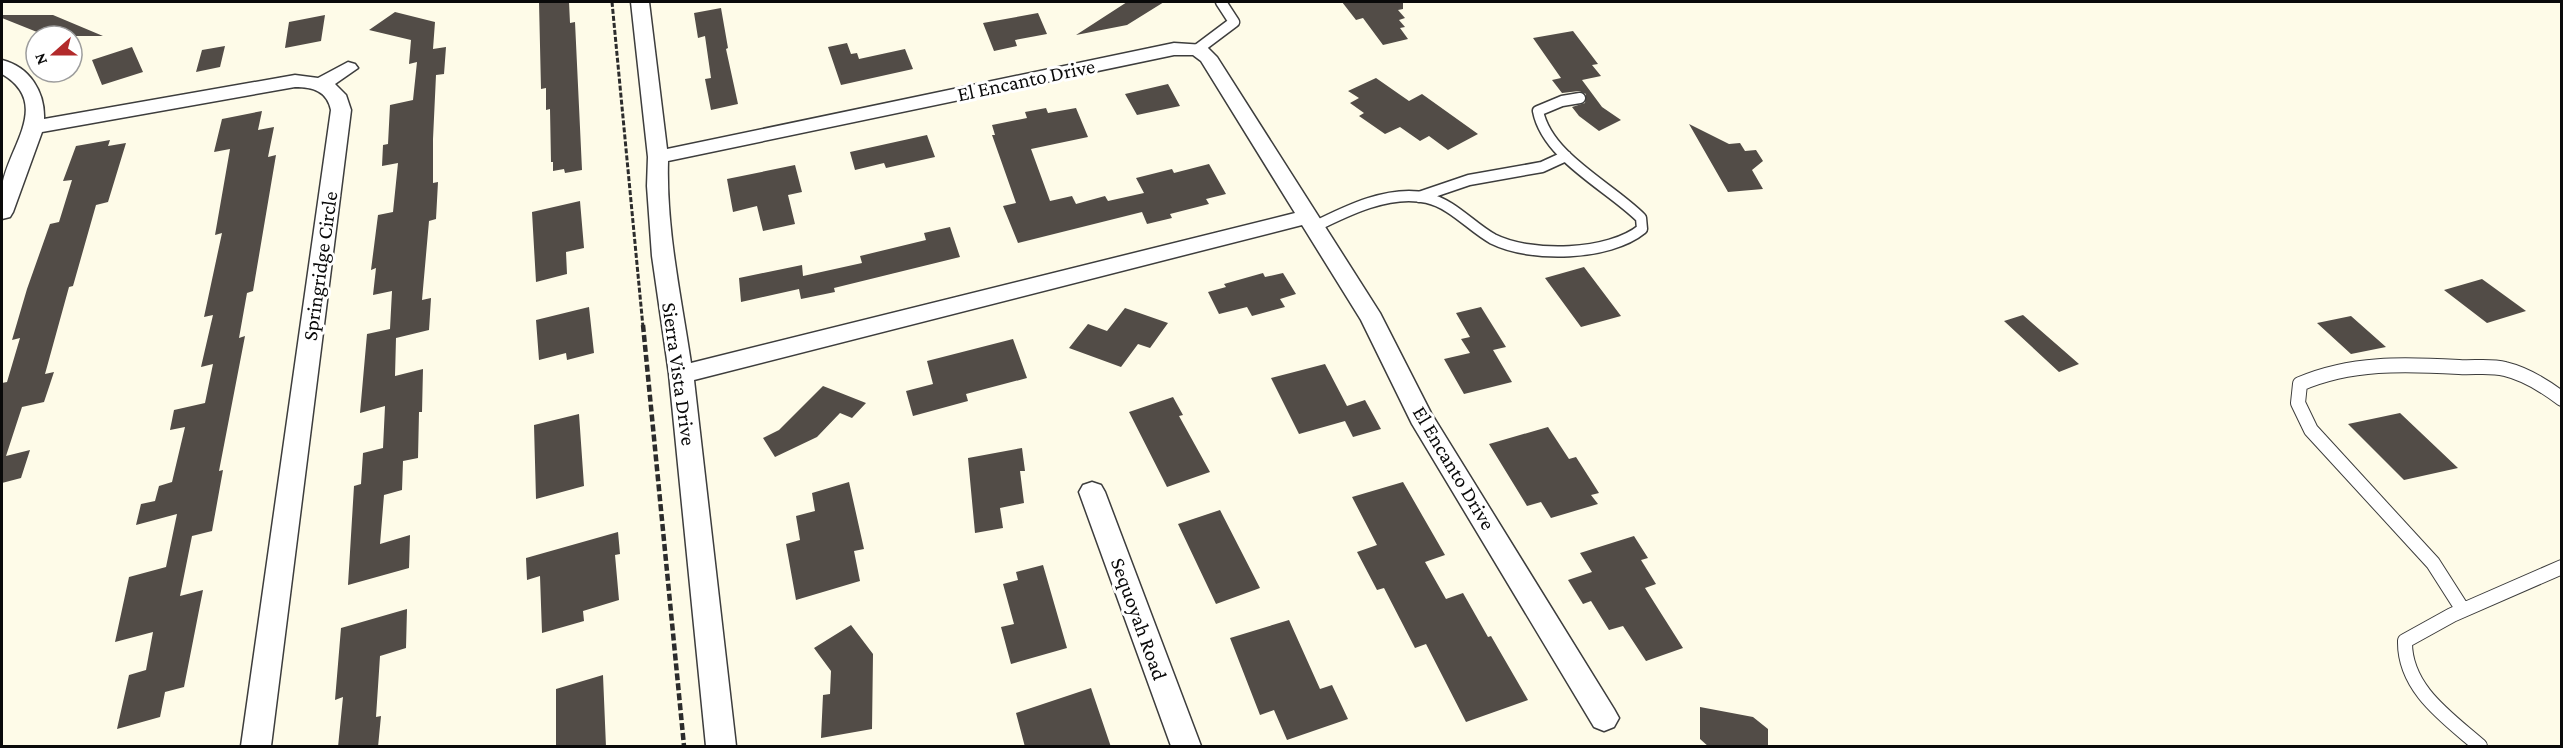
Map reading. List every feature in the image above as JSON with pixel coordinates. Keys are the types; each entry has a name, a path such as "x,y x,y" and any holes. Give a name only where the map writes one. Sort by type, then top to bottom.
{"street":[{"name":"Sierra Vista Drive","path":"640,2 658,157 657,186 663,256 681,374 721,747"},
{"name":"El Encanto Drive","path":"658,157 1174,49 1198,49 1208,57 1372,319 1421,417 1604,718"},
{"path":"2,66 26,81 35,102 34,128 2,212"},
{"path":"34,128 268,84 309,81 321,84 348,69"},
{"name":"Springridge Circle","path":"256,747 341,110 340,100 321,84"},
{"path":"681,374 1310,222"},
{"name":"Sequoyah Road","path":"1092,492 1186,747"}],"lane":[{"path":"1198,49 1234,22 1221,2"},
{"path":"1310,222 1332,218 1383,202 1419,197 1429,198 1447,207 1494,239 1509,246 1537,250 1569,250 1623,243 1637,235 1643,224 1634,209 1566,156 1539,124 1538,111 1562,101 1580,98"},
{"path":"1419,197 1431,191 1490,176 1553,165 1566,156"},
{"path":"2463,610 2433,563 2311,430 2298,403 2300,384 2316,376 2364,367 2420,365 2502,368 2529,377 2562,399"},
{"path":"2480,747 2416,683 2405,659 2405,641 2463,610 2562,567"}],"path":[{"path":"612,2 684,747"}],"building":[{"path":"539,2 569,2 570,23 575,22 582,170 565,173 564,169 553,171 550,109 546,110 546,88 541,89"},
{"path":"1127,2 1164,2 1127,25 1076,35"},
{"path":"1342,2 1403,2 1403,9 1398,10 1405,18 1399,20 1405,27 1400,28 1408,39 1383,45 1363,18 1356,20"},
{"path":"721,8 728,48 726,49 738,104 711,110 705,79 711,78 705,36 698,38 694,13"},
{"path":"395,12 435,22 433,49 446,47 444,74 436,75 433,183 438,182 436,219 429,221 422,300 431,298 429,330 396,338 395,376 423,369 422,412 419,412 418,458 403,461 402,490 384,495 380,544 410,535 409,568 348,585 354,486 361,484 363,453 383,448 385,406 360,413 367,334 390,329 392,291 373,295 376,268 371,270 378,215 393,212 398,163 382,166 383,145 388,144 390,105 413,100 417,62 409,64 411,40 369,30"},
{"path":"1038,13 1047,34 1015,40 1017,46 994,51 983,23"},
{"path":"2,15 53,15 74,24 24,24 24,27 2,18"},
{"path":"325,15 321,41 285,48 289,22"},
{"path":"84,28 103,36 84,36"},
{"path":"1573,31 1598,64 1592,65 1601,76 1582,80 1602,107 1621,120 1599,131 1579,116 1572,107 1585,103 1586,94 1579,91 1562,93 1552,80 1561,78 1533,38"},
{"path":"847,43 851,54 857,53 859,59 905,49 913,69 841,85 828,47"},
{"path":"225,46 220,67 196,72 202,50"},
{"path":"132,47 143,72 102,85 92,60"},
{"path":"1376,78 1409,101 1422,94 1478,134 1448,150 1429,136 1420,141 1400,127 1385,134 1359,116 1364,113 1350,103 1359,98 1348,91"},
{"path":"1168,84 1180,106 1137,115 1125,94"},
{"path":"1046,108 1048,113 1076,108 1088,137 1031,149 1050,201 1072,196 1076,204 1105,196 1108,201 1144,193 1136,178 1172,169 1174,173 1209,164 1226,194 1206,199 1209,204 1170,214 1172,218 1147,224 1142,212 1018,243 1003,206 1016,203 992,135 995,135 992,125 1027,118 1025,112"},
{"path":"262,111 258,130 274,127 268,157 276,155 253,291 247,293 239,338 245,336 219,471 223,470 212,531 192,536 180,596 203,590 184,687 165,692 160,717 117,729 129,675 146,670 153,632 115,642 129,577 166,567 177,514 136,525 141,504 155,501 159,486 172,482 185,427 170,430 174,410 205,403 213,364 201,367 213,315 204,317 222,233 215,235 230,149 214,152 222,119"},
{"path":"1689,124 1729,144 1740,143 1745,151 1756,150 1763,161 1752,170 1763,189 1728,192"},
{"path":"927,135 935,157 886,168 884,163 855,170 850,152"},
{"path":"110,140 108,146 126,143 108,202 96,205 73,286 69,287 45,374 54,372 44,402 22,407 6,456 30,450 21,478 2,483 2,383 7,382 20,338 12,340 27,289 50,224 59,222 72,180 63,181 76,146"},
{"path":"795,165 802,192 788,195 795,224 763,231 757,206 733,212 727,179"},
{"path":"580,201 584,248 566,252 567,274 536,282 532,212"},
{"path":"950,227 960,257 834,288 835,292 801,299 799,289 741,302 739,278 802,265 803,276 862,263 860,256 926,240 924,233"},
{"path":"1584,267 1621,316 1581,327 1545,278"},
{"path":"1263,273 1265,277 1283,273 1296,294 1280,299 1285,307 1252,316 1247,307 1219,314 1208,292 1226,287 1224,284"},
{"path":"2482,279 2526,311 2487,323 2444,290"},
{"path":"589,307 594,353 567,360 566,353 539,360 536,320"},
{"path":"1481,307 1506,347 1493,350 1512,382 1464,394 1444,359 1470,353 1461,339 1470,337 1456,313"},
{"path":"1125,308 1168,323 1150,348 1138,344 1121,367 1069,348 1088,324 1107,331"},
{"path":"2023,315 2079,364 2059,372 2004,321"},
{"path":"2351,316 2386,347 2351,354 2317,323"},
{"path":"1013,339 1027,378 966,394 968,401 913,416 906,391 933,384 927,361"},
{"path":"1325,364 1347,406 1365,400 1381,429 1353,437 1345,421 1299,434 1271,378"},
{"path":"823,386 866,403 852,418 840,413 817,437 775,457 763,438 779,430"},
{"path":"1173,397 1183,415 1179,416 1210,472 1167,487 1129,412"},
{"path":"2400,413 2458,468 2404,480 2348,424"},
{"path":"579,414 584,486 536,499 534,425"},
{"path":"1548,427 1569,459 1576,457 1599,493 1591,495 1598,504 1551,518 1541,502 1527,506 1489,444"},
{"path":"1022,448 1025,471 1020,471 1024,503 1000,508 1003,528 975,533 968,458"},
{"path":"849,482 864,549 854,551 860,581 796,600 786,544 800,540 796,516 815,511 812,493"},
{"path":"1403,482 1445,555 1425,562 1446,599 1463,593 1528,700 1466,722 1426,644 1415,648 1384,588 1377,590 1357,552 1377,545 1352,497"},
{"path":"1220,510 1260,588 1216,604 1178,524"},
{"path":"618,532 620,554 615,555 619,600 583,611 584,621 542,633 540,576 527,580 526,558"},
{"path":"1634,536 1648,558 1641,560 1656,584 1645,588 1683,648 1646,661 1623,626 1609,630 1591,601 1583,604 1568,580 1592,572 1580,553"},
{"path":"1043,565 1067,648 1011,664 1001,627 1014,624 1003,584 1018,580 1016,572"},
{"path":"407,609 406,648 380,656 376,717 381,716 378,747 338,747 343,697 335,700 341,628"},
{"path":"1289,620 1320,689 1332,685 1348,719 1287,740 1274,710 1260,715 1230,638"},
{"path":"851,625 873,654 872,729 821,738 823,695 830,694 831,671 814,648"},
{"path":"603,675 606,747 556,747 556,689"},
{"path":"1091,688 1111,747 1025,747 1016,713"},
{"path":"1700,707 1753,717 1768,729 1768,747 1709,747 1700,739"}]}
